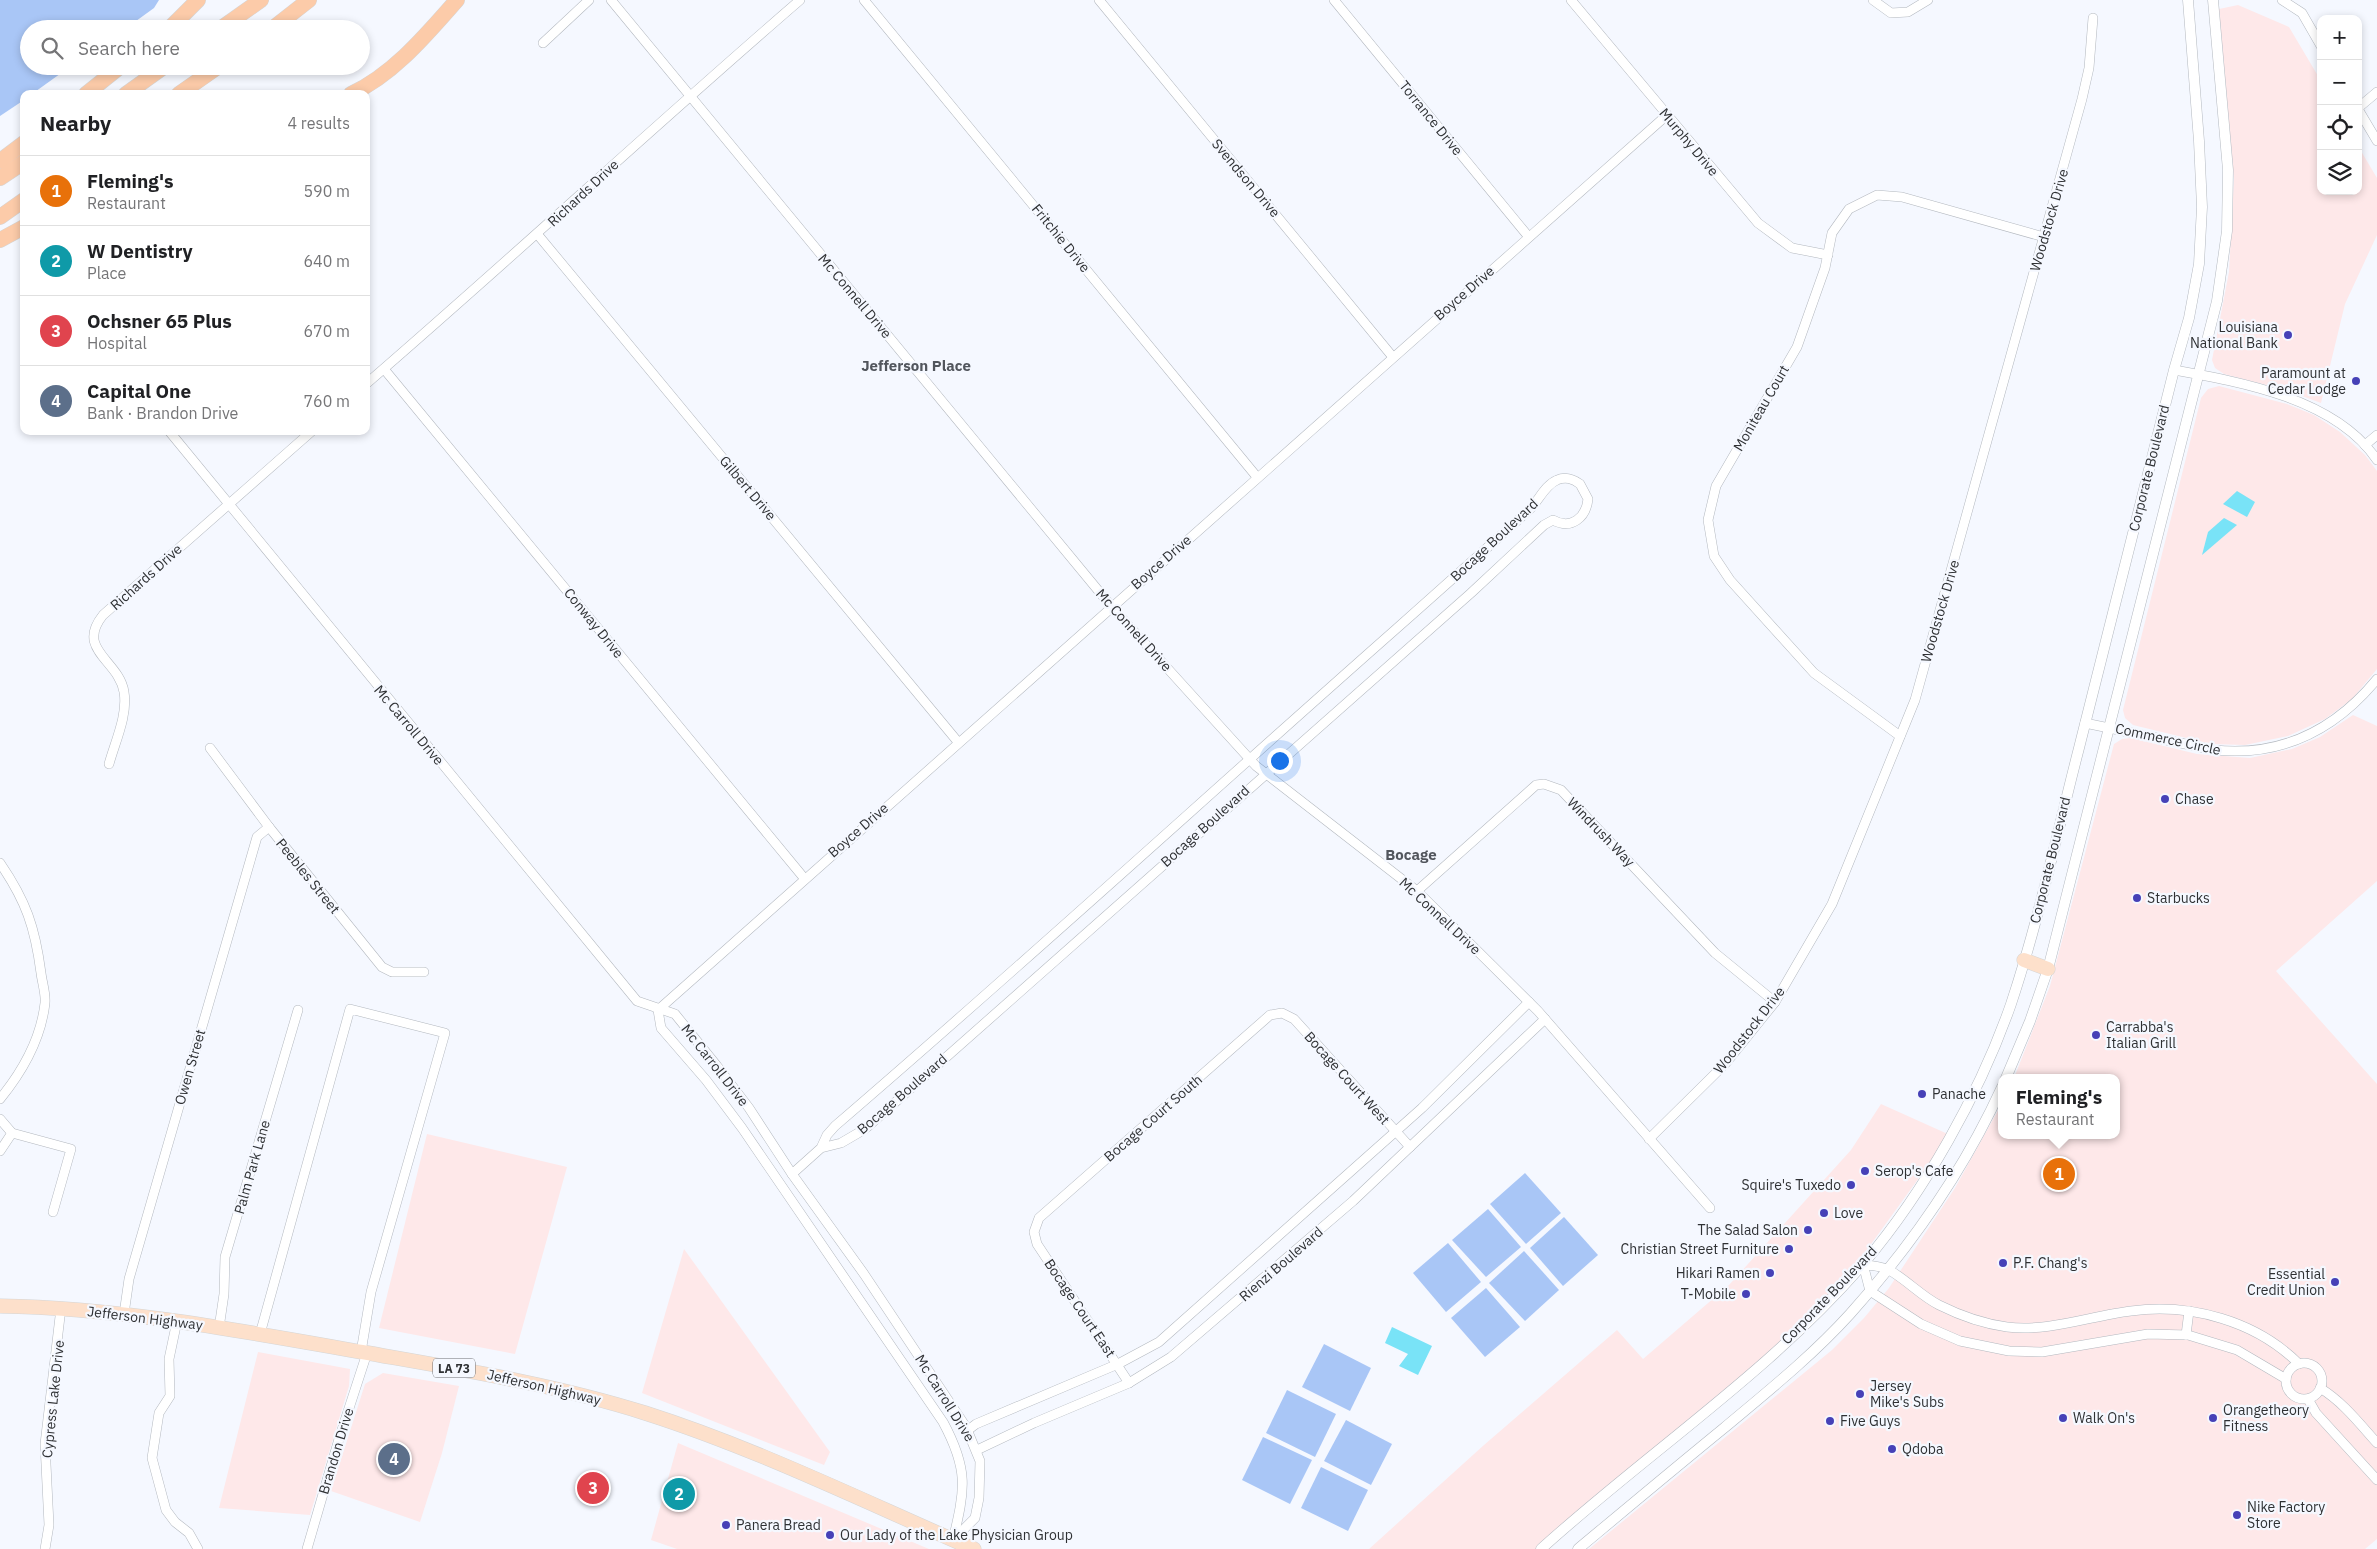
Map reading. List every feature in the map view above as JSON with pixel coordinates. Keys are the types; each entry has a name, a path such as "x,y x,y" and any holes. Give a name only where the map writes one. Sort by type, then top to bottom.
{"highway":[{"path":"178,20 198,0"},
{"path":"233,20 261,0"},
{"path":"283,20 309,0"},
{"path":"357,90 395,64 429,32 457,0"},
{"path":"91,90 110,75"},
{"path":"132,90 153,75"},
{"path":"185,90 206,75"},
{"path":"0,161 20,146"},
{"path":"0,178 20,165"},
{"path":"0,217 20,203"},
{"path":"0,240 20,229"}],"main road":[{"path":"2024,960 2048,969"},
{"name":"Jefferson Highway","path":"0,1306 61,1308 177,1321 364,1352 526,1382 646,1413 746,1450 974,1549"}],"street":[{"path":"543,43 589,0"},
{"name":"Mc Connell Drive","path":"611,0 1111,606 1250,759 1265,773 1417,891 1545,1019 1710,1208"},
{"name":"Richards Drive","path":"370,381 538,235 689,95 800,0"},
{"name":"Fritchie Drive","path":"864,0 1257,477"},
{"name":"Svendson Drive","path":"1099,0 1392,356"},
{"name":"Torrance Drive","path":"1334,0 1528,236"},
{"name":"Murphy Drive","path":"1571,0 1758,224 1792,248 1828,256"},
{"path":"1873,0 1892,13 1908,12 1928,0"},
{"name":"Corporate Boulevard","path":"1541,1549 1794,1335 1863,1264 1912,1198 1967,1102 2003,1023 2024,960 2174,370 2189,318 2197,273 2202,207 2200,141 2188,0"},
{"name":"Corporate Boulevard","path":"2008,1074 2030,1021 2048,969 2217,301 2226,231 2228,170 2212,0"},
{"path":"2283,0 2302,14 2317,39"},
{"name":"Woodstock Drive","path":"1650,1139 1725,1064 1775,1002 1832,904 1915,700 2082,99 2089,68 2092,18"},
{"path":"2362,105 2377,92"},
{"name":"Boyce Drive","path":"658,1010 1392,356 1667,115"},
{"path":"2362,116 2377,141"},
{"name":"Moniteau Court","path":"1900,736 1814,673 1730,580 1714,556 1708,520 1716,486 1797,347 1816,297 1828,256 1832,233 1849,209 1878,195 1902,198 2044,237"},
{"name":"Gilbert Drive","path":"538,235 958,742"},
{"name":"Conway Drive","path":"384,369 804,878"},
{"path":"2174,370 2198,374 2300,401 2331,417 2365,445 2377,460"},
{"name":"Mc Carroll Drive","path":"172,435 637,1001 658,1010 675,1014 749,1108 792,1174 864,1274 968,1430 977,1450 981,1475 978,1508 975,1518 953,1540"},
{"name":"Richards Drive","path":"108,764 124,708 124,692 120,678 97,650 93,639 94,626 103,615 307,435"},
{"path":"2365,445 2377,435"},
{"name":"Bocage Boulevard","path":"792,1174 821,1148 827,1135 835,1126 1117,879 1478,557 1537,502 1548,486 1555,480 1564,478 1580,484 1588,499 1582,516 1575,522 1567,524 1553,520 1544,525 1471,593 1265,773 865,1129 840,1143 821,1148"},
{"name":"Commerce Circle","path":"2085,723 2214,750 2232,752 2265,749 2303,738 2326,726 2361,698 2377,679"},
{"name":"Peebles Street","path":"210,748 269,827 382,968 392,972 424,972"},
{"name":"Windrush Way","path":"1417,891 1536,785 1549,785 1561,790 1723,962 1775,1002"},
{"name":"Owen Street","path":"124,1314 129,1279 257,837 269,827"},
{"path":"0,863 17,888 31,920 45,1002 34,1043 16,1079 0,1099"},
{"name":"Rienzi Boulevard","path":"968,1430 976,1424 1118,1364 1159,1342 1396,1131 1529,1002"},
{"name":"Brandon Drive","path":"260,1334 350,1008 445,1033 371,1292 364,1352 307,1549"},
{"name":"Palm Park Lane","path":"219,1328 224,1294 225,1257 298,1010"},
{"name":"Mc Carroll Drive","path":"658,1010 661,1028 706,1080 742,1128 943,1422 957,1447 963,1478 962,1501 953,1540"},
{"name":"Bocage Court West","path":"1282,1013 1294,1019 1410,1147"},
{"name":"Bocage Court South","path":"1034,1232 1039,1218 1270,1015 1282,1013"},
{"name":"Rienzi Boulevard","path":"977,1450 1034,1423 1129,1383 1171,1357 1352,1201 1545,1019"},
{"name":"Corporate Boulevard","path":"1578,1549 1784,1377 1850,1315 1917,1232 1956,1173 1987,1120 1998,1097"},
{"path":"0,1119 12,1133 71,1149 53,1212"},
{"path":"0,1152 12,1133"},
{"name":"Bocage Court East","path":"1034,1232 1037,1244 1129,1383"},
{"path":"2286,1379 2237,1350 2186,1335 2148,1334 2042,1352 2009,1351 1960,1341 1921,1324 1870,1291 1863,1264 1888,1269 1938,1305 1971,1318 2007,1327 2045,1328 2132,1310 2174,1309 2212,1316 2251,1329 2283,1348 2299,1364"},
{"name":"Cypress Lake Drive","path":"45,1549 49,1525 45,1444 61,1308"},
{"path":"2186,1335 2189,1312"},
{"path":"177,1321 170,1359 170,1396 159,1413 152,1458 166,1510 174,1522 189,1534 198,1549"},
{"path":"2299,1364 2309,1364 2321,1376 2320,1388 2317,1393 2308,1399 2301,1399 2289,1392 2286,1379 2290,1369 2299,1364"},
{"path":"2320,1388 2332,1395 2377,1443"},
{"path":"2308,1399 2316,1412 2377,1480"}],"shaded area":[{"path":"0,0 159,0 154,8 137,20 20,20 20,75 58,75 38,90 20,90 20,103 0,116"},
{"path":"2238,5 2289,27 2317,74 2317,195 2362,195 2362,153 2377,178 2377,235 2345,304 2321,403 2286,390 2224,374 2215,368 2212,360 2229,272 2234,179 2219,9"},
{"path":"2219,386 2287,404 2314,415 2340,432 2365,455 2377,471 2377,669 2352,699 2325,719 2288,736 2245,745 2211,744 2133,725 2125,718 2123,710 2201,398 2208,389"},
{"path":"2237,491 2255,502 2247,517 2223,504"},
{"path":"2224,518 2237,525 2202,555 2208,532"},
{"path":"2353,715 2377,726 2377,881 2276,971 2377,1084 2377,1539 2365,1549 1589,1549 1832,1350 1864,1318 1889,1288 1955,1188 1998,1110 1998,1139 2120,1139 2120,1074 2016,1074 2050,986 2114,744 2122,739 2131,738 2197,754 2250,758 2292,749 2320,737"},
{"path":"1881,1104 1950,1135 1861,1258 1800,1329 1632,1472 1549,1549 1369,1549 1484,1445 1617,1330 1643,1359 1729,1285 1851,1150"},
{"path":"427,1134 567,1167 515,1354 379,1328"},
{"path":"1525,1173 1561,1213 1526,1244 1490,1204"},
{"path":"1488,1209 1521,1247 1486,1277 1452,1240"},
{"path":"1564,1217 1598,1255 1563,1286 1530,1248"},
{"path":"1448,1243 1481,1282 1446,1312 1413,1273"},
{"path":"684,1249 830,1452 824,1465 642,1393"},
{"path":"1524,1251 1559,1290 1525,1321 1489,1283"},
{"path":"1486,1288 1520,1327 1485,1357 1451,1318"},
{"path":"1392,1327 1432,1346 1418,1375 1399,1366 1408,1354 1385,1343"},
{"path":"1324,1344 1371,1368 1350,1411 1302,1387"},
{"path":"258,1352 350,1369 349,1386 310,1515 219,1508"},
{"path":"383,1373 459,1386 442,1453 420,1522 331,1491 365,1384"},
{"path":"1287,1390 1336,1414 1315,1457 1266,1433"},
{"path":"1346,1420 1392,1444 1371,1485 1324,1461"},
{"path":"1263,1437 1312,1460 1290,1504 1242,1480"},
{"path":"678,1443 929,1549 677,1549 651,1540"},
{"path":"1321,1467 1368,1490 1348,1531 1301,1508"}],"place":[{"name":"Louisiana National Bank","path":"2288,335"},
{"name":"Paramount at Cedar Lodge","path":"2356,381"},
{"name":"Chase","path":"2165,799"},
{"name":"Starbucks","path":"2137,898"},
{"name":"Carrabba's Italian Grill","path":"2096,1035"},
{"name":"Panache","path":"1922,1094"},
{"name":"Serop's Cafe","path":"1865,1171"},
{"name":"Fleming's","path":"2059,1174"},
{"name":"Squire's Tuxedo","path":"1851,1185"},
{"name":"Love","path":"1824,1213"},
{"name":"The Salad Salon","path":"1808,1230"},
{"name":"Christian Street Furniture","path":"1789,1249"},
{"name":"P.F. Chang's","path":"2003,1263"},
{"name":"Hikari Ramen","path":"1770,1273"},
{"name":"Essential Credit Union","path":"2335,1282"},
{"name":"T-Mobile","path":"1746,1294"},
{"name":"Jersey Mike's Subs","path":"1860,1394"},
{"name":"Walk On's","path":"2063,1418"},
{"name":"Orangetheory Fitness","path":"2213,1418"},
{"name":"Five Guys","path":"1830,1421"},
{"name":"Qdoba","path":"1892,1449"},
{"name":"Capital One","path":"394,1459"},
{"name":"Ochsner 65 Plus","path":"593,1488"},
{"name":"W Dentistry","path":"679,1494"},
{"name":"Nike Factory Store","path":"2237,1515"},
{"name":"Panera Bread","path":"726,1525"},
{"name":"Our Lady of the Lake Physician Group","path":"830,1535"}],"district":[{"name":"Jefferson Place","path":"916,365"},
{"name":"Bocage","path":"1411,854"}]}
